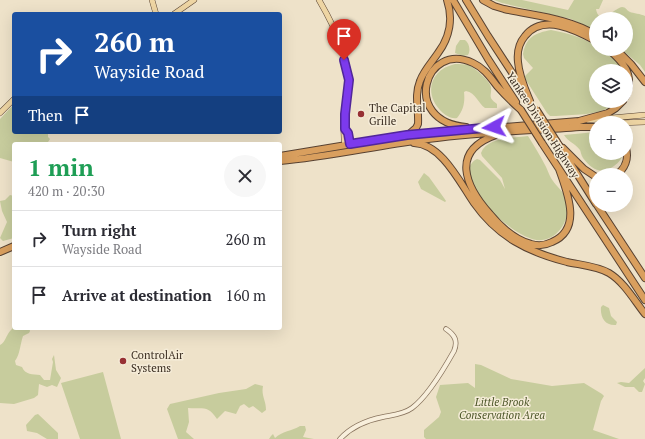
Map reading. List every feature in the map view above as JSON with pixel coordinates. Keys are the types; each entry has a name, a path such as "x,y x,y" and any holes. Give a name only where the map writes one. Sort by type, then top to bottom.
{"highway":[{"path":"407,135 416,128 418,124 417,93 420,81 440,50 448,33 450,18 446,0"},
{"name":"Yankee Division Highway","path":"453,0 488,59 645,300"},
{"name":"Yankee Division Highway","path":"466,0 589,193"},
{"path":"483,0 504,9 566,22 589,32"},
{"path":"530,101 520,74 518,58 520,43 528,33 538,26 546,24 575,31 589,38"},
{"path":"616,56 623,64"},
{"path":"623,56 645,82"},
{"path":"479,128 460,127 448,123 430,109 426,96 426,84 433,70 440,64 449,60 457,59 476,64 485,71 496,85 521,110"},
{"path":"282,156 443,137 580,124 608,113 616,108"},
{"path":"282,161 316,157 348,148 407,135 479,128 580,124 589,125"},
{"path":"508,132 487,138 476,146 469,155 465,171 468,183 484,208 500,224 520,239 531,244 543,245 556,240 568,227 571,214 570,202 559,169"},
{"path":"404,142 428,146 440,155 481,213 513,241 526,249 542,255 607,272 622,285 645,314"},
{"path":"557,142 589,172"},
{"name":"Yankee Division Highway","path":"601,212 645,278"},
{"path":"0,252 12,247"}],"main road":[{"path":"152,0 155,12"},
{"path":"177,12 194,0"},
{"path":"319,0 337,35 348,74 345,129 343,134 348,148"},
{"path":"0,113 12,101"},
{"path":"580,124 645,115"},
{"path":"633,122 645,122"}],"street":[{"path":"340,439 363,423 404,412 412,408 420,401 454,351 456,344 455,338 452,333 446,329"}],"green space":[{"path":"494,0 522,0 568,10 574,0 603,0 599,9 596,9 597,12 589,12 589,28 571,19"},
{"path":"619,8 624,8 630,12 613,12"},
{"path":"633,13 645,16 645,72 640,65 629,56 633,56"},
{"path":"551,30 569,34 589,42 589,56 612,56 619,64 589,64 589,108 608,108 580,115 550,116 547,113 524,77 533,68 524,58 524,48 532,37"},
{"path":"460,40 465,40 468,43 468,55 463,56 455,53 456,46"},
{"path":"455,64 468,65 474,68 485,78 490,84 491,98 497,104 497,108 485,108 475,96 466,91 464,92 463,109 457,118 451,118 443,113 433,99 431,91 432,84 439,72 446,67"},
{"path":"12,106 12,134 48,134 50,139 48,142 12,142 12,161 0,158 0,119"},
{"path":"589,133 589,160 620,160 611,168 594,168 590,166 583,158 580,150 564,135"},
{"path":"528,136 554,183 563,193 567,203 567,216 562,227 554,236 542,240 530,238 516,231 501,220 488,207 470,179 470,167 477,159 480,160 500,180 505,189 502,178 481,153 484,148 495,141"},
{"path":"424,173 429,177 446,201 445,202 421,189 418,182"},
{"path":"10,195 12,196 12,239 3,241 0,238 7,222 2,211 0,201 5,200"},
{"path":"603,305 609,308 611,316 617,322 616,325 609,324 602,317 601,307"},
{"path":"12,329 30,330 29,333 23,336 15,361 16,365 22,367 27,373 40,375 44,380 50,380 53,362 52,359 54,355 56,370 61,378 57,387 52,385 47,387 39,384 38,395 34,398 14,404 0,403 0,345 4,342 8,333"},
{"name":"Little Brook Conservation Area","path":"475,364 481,365 511,379 552,386 584,383 604,396 601,401 593,430 619,439 426,439 424,437 424,430 439,417 441,412 436,397 440,385 468,383 475,388"},
{"path":"645,368 645,378 643,381 645,384 642,392 639,392 634,387 625,387 617,383 629,383"},
{"path":"103,372 121,439 80,439 61,383"},
{"path":"255,384 263,386 266,410 262,413 253,406 249,408 244,404 240,406 236,414 225,411 217,419 208,410 202,408 188,408 189,422 186,432 194,439 178,439 167,409 170,404 219,393 246,389"},
{"path":"38,414 58,433 58,439 47,439 37,433 27,431 26,425 35,415"},
{"path":"300,426 305,426 306,430 303,437 314,439 269,439 273,434 275,438"}],"place":[{"name":"The Capital Grille","path":"361,114"},
{"name":"ControlAir Systems","path":"123,361"}],"route":[{"path":"344,60 349,80 344,122 350,144 407,135 494,127"}]}
